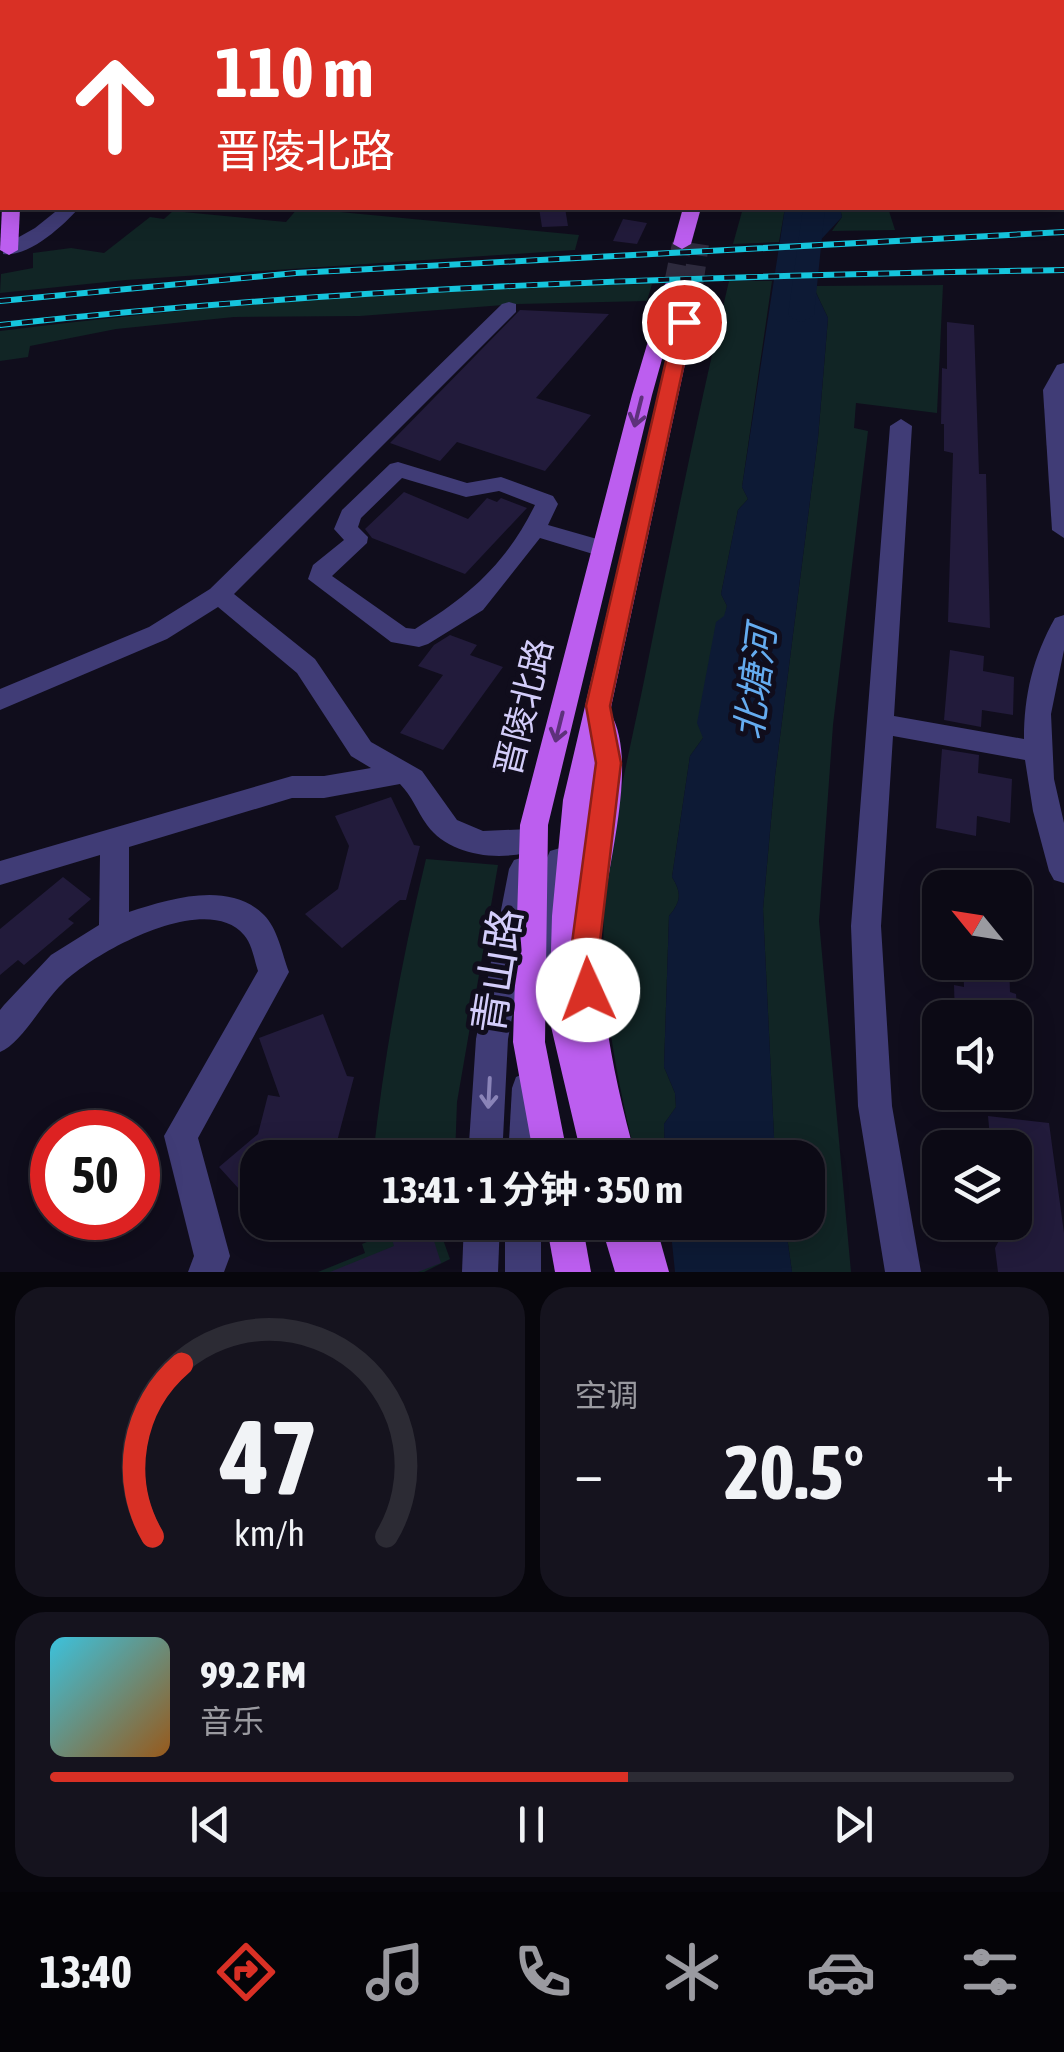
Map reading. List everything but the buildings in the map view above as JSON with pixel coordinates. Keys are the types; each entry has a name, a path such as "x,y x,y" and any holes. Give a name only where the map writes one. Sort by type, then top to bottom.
{"main road":[{"path":"9,250 10,210"},
{"path":"692,210 690,244 707,210"},
{"name":"晋陵北路","path":"548,1140 529,1042 532,833 604,549 684,284 578,800 566,916 565,1018 594,1140"},
{"path":"598,706 609,763 584,958 600,1087 614,1140"},
{"path":"567,1240 573,1272"},
{"path":"623,1240 633,1272"},
{"path":"642,1240 651,1272"}],"street":[{"path":"9,250 41,232 68,210"},
{"path":"0,700 158,632 219,595 508,308"},
{"path":"1064,369 1053,390 1064,530"},
{"path":"901,426 866,926 875,1106 903,1272"},
{"path":"398,469 466,490 501,484 545,501 536,528 496,583 474,604 419,638 400,636 320,578 321,571 355,544 356,537 346,529 350,515 398,469"},
{"path":"536,528 604,549"},
{"path":"219,595 306,666 361,749 416,779 440,825 452,835 494,844 532,833"},
{"path":"1064,624 1050,648 1040,695 1038,752 1046,810 1064,871"},
{"path":"880,724 1038,752"},
{"path":"0,872 292,788 324,787 404,772"},
{"name":"青山路","path":"526,1140 529,1042 560,862 578,800"},
{"name":"青山路","path":"486,1140 492,1040 532,833"},
{"path":"114,931 115,839"},
{"path":"0,1037 17,1010 72,956 114,931 173,912 208,906 232,910 254,924 274,972 181,1136 212,1256 206,1272"},
{"path":"480,1272 481,1240"},
{"path":"523,1240 523,1272"}],"green space":[{"path":"296,210 319,210 579,235 575,250 126,280 0,293 1,274 33,268 33,253 71,248 104,253 150,217 164,219 173,211 286,222"},
{"path":"742,210 785,210 779,242 733,244"},
{"path":"840,210 889,210 895,230 832,231 842,217"},
{"path":"729,281 772,281 742,487 748,499 738,510 721,594 727,606 703,738 690,756 672,877 679,897 669,916 664,1067 675,1093 676,1107 664,1124 664,1140 632,1140 607,1007 603,946 606,886 626,766"},
{"path":"652,284 647,301 518,304 360,316 234,317 116,329 30,346 28,357 0,361 0,331 81,321 407,293"},
{"path":"943,285 937,413 856,403 854,428 868,431 833,725 819,921 851,1272 792,1272 787,1240 825,1240 825,1140 774,1140 763,909 775,776 818,438 828,318 813,286"},
{"path":"426,859 498,865 457,1102 456,1140 375,1140 409,933"},
{"path":"372,1240 443,1240 450,1259 424,1272 318,1272 365,1253 362,1244"}],"water":[{"path":"785,210 840,210 842,217 801,261 828,318 818,438 775,776 763,909 774,1140 664,1140 664,1124 676,1107 675,1093 664,1067 669,916 679,897 672,877 690,756 703,738 697,723 716,622 724,616 727,606 721,594 738,510 748,499 742,487"},
{"path":"672,1240 787,1240 792,1272 675,1272"}],"waterway":[{"name":"北塘河","path":"801,315 814,210"}],"tunnel":[{"path":"674,284 682,244"},
{"path":"693,285 699,244"}],"railway":[{"path":"0,301 296,273 1064,232"},
{"path":"0,325 266,301 531,285 1064,270"}],"route":[{"path":"588,990 584,958 609,763 598,706 684,322"}]}
